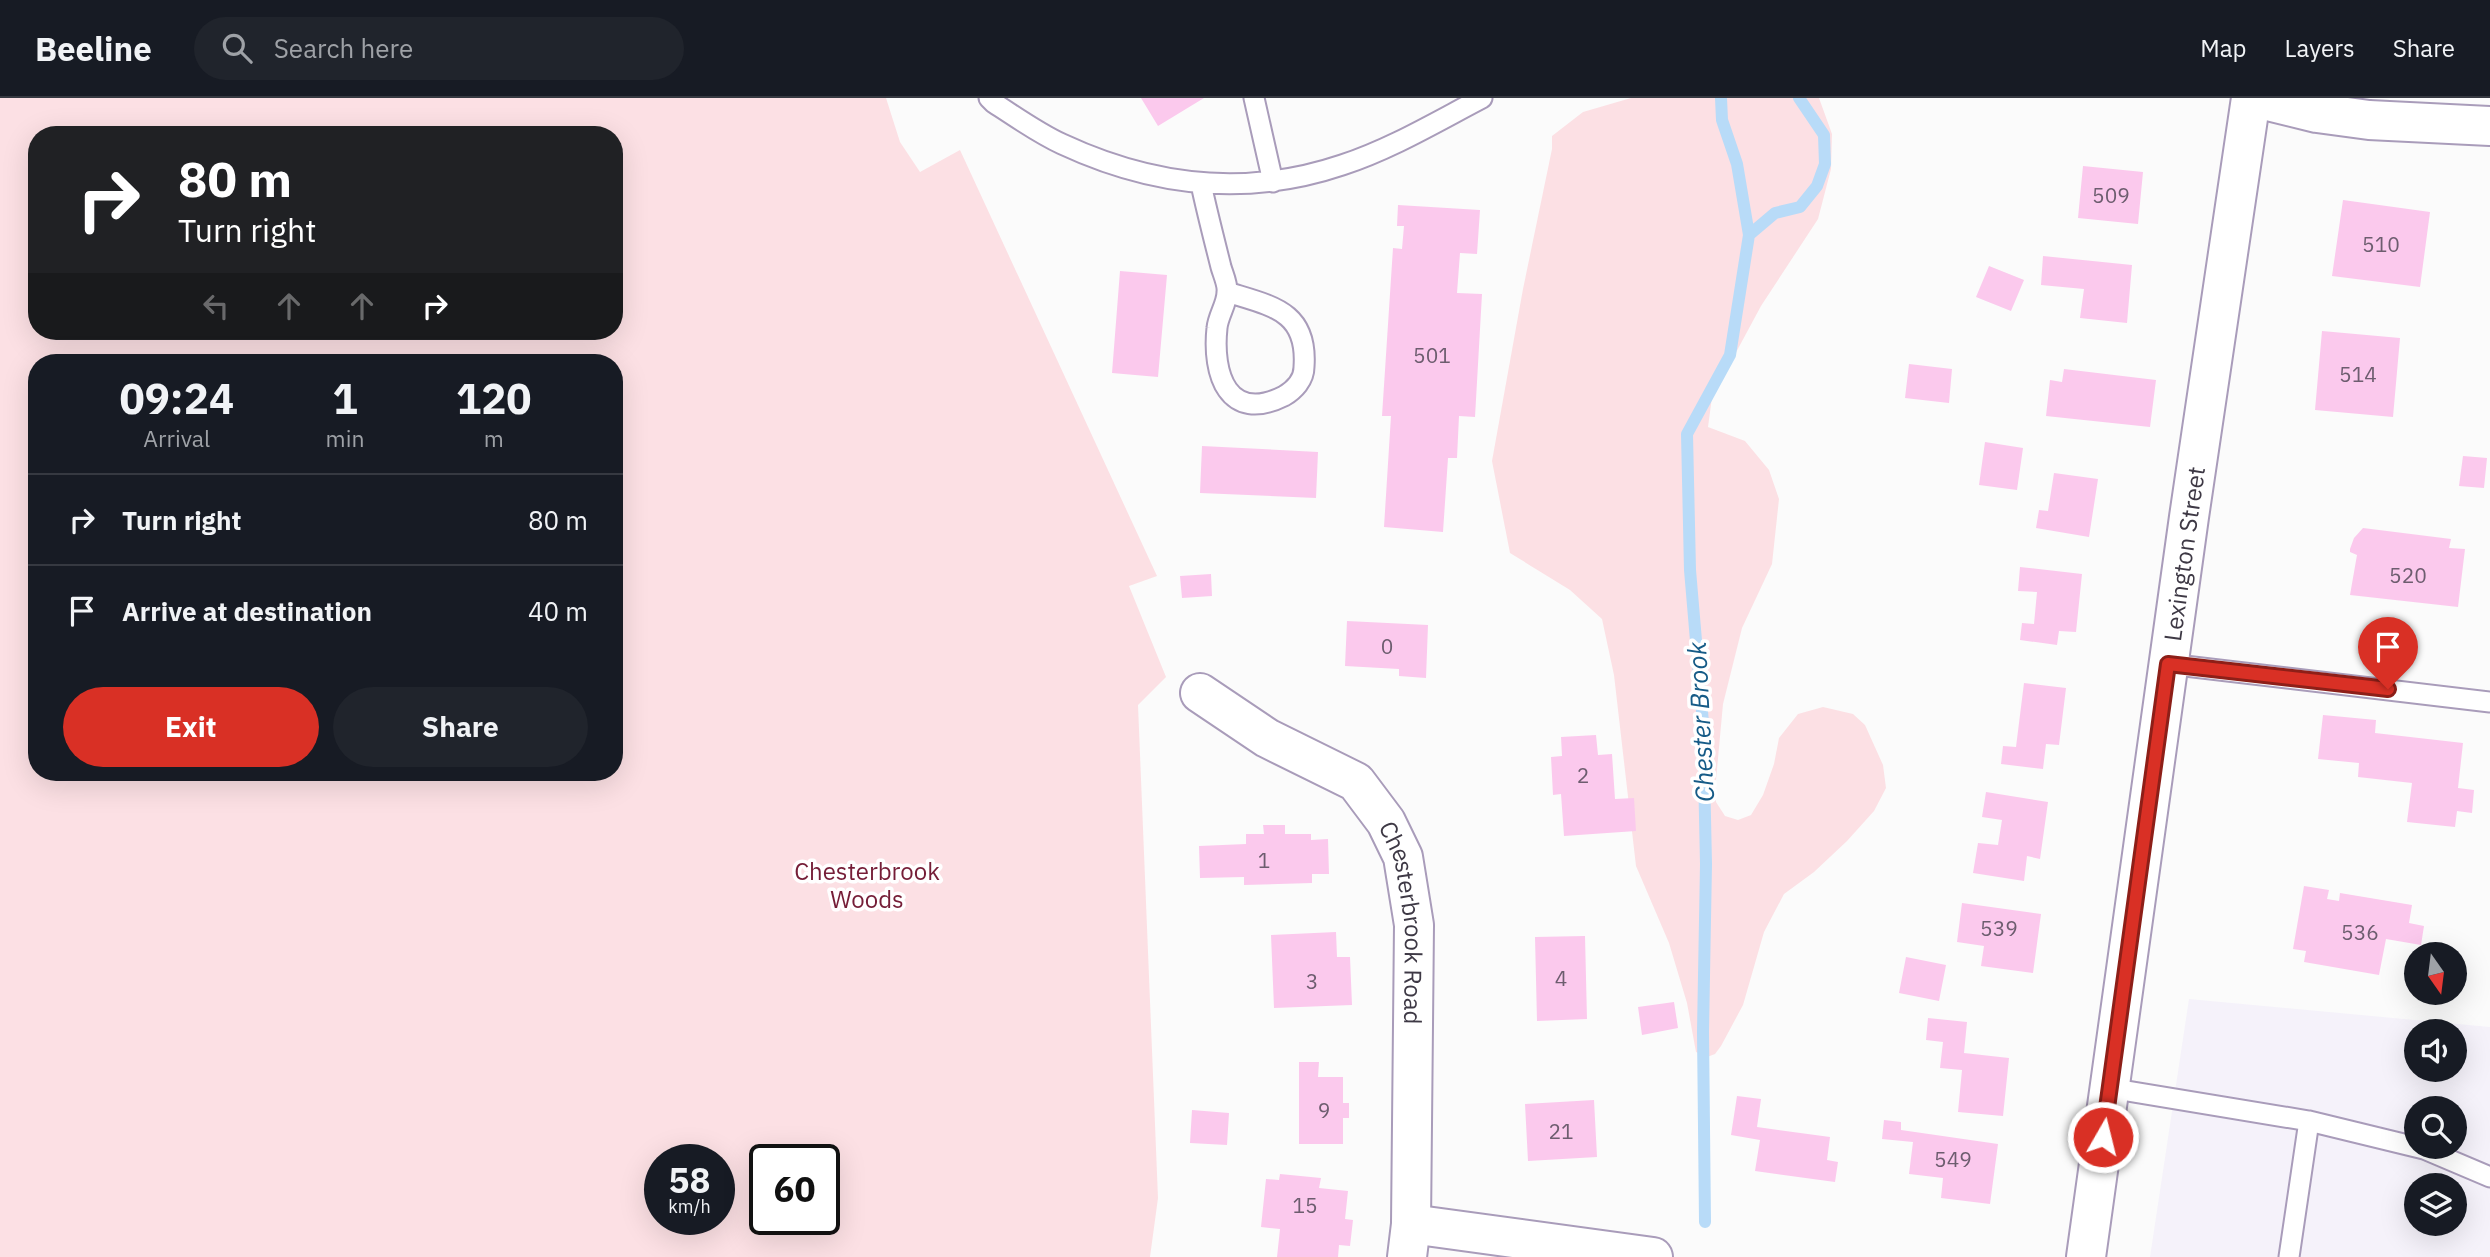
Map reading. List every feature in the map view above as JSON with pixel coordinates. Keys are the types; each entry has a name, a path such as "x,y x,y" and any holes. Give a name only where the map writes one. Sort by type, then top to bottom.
{"main road":[{"name":"Lexington Street","path":"2086,1257 2168,664 2251,98"},
{"path":"2256,98 2317,113 2369,120 2490,126"},
{"name":"Chesterbrook Road","path":"1200,693 1266,738 1356,782 1386,822 1403,857 1413,925 1409,1240"},
{"path":"1409,1240 1653,1257"}],"lane":[{"path":"989,98 1060,144 1126,170 1200,184 1273,182 1342,165 1406,138 1482,98"},
{"path":"1254,98 1273,182"},
{"path":"1200,184 1227,292 1216,327 1219,372 1227,391 1247,404 1269,403 1293,391 1304,372 1305,344 1294,321 1274,307 1227,292"},
{"path":"2168,664 2490,702"},
{"path":"2109,1088 2309,1121 2424,1149 2490,1177"},
{"path":"2289,1257 2309,1121"}],"shaded area":[{"path":"2189,999 2404,1019 2404,1082 2467,1082 2467,1025 2490,1027 2490,1257 2150,1257"}],"green space":[{"name":"Chesterbrook Woods","path":"0,98 886,98 900,142 920,172 960,150 1157,576 1129,586 1166,677 1138,705 1158,1198 1150,1257 0,1257"},
{"path":"1631,98 1819,98 1832,134 1831,169 1818,219 1761,306 1712,397 1708,427 1745,441 1769,470 1779,499 1772,564 1742,628 1723,704 1716,802 1725,816 1738,820 1751,815 1763,795 1774,764 1779,738 1798,714 1823,707 1853,714 1865,725 1883,765 1886,788 1874,811 1847,841 1814,872 1784,894 1764,932 1743,1005 1721,1046 1715,1054 1707,1057 1696,1052 1687,1003 1669,943 1636,866 1614,675 1602,619 1570,590 1510,553 1492,461 1552,149 1552,136 1583,112"}],"building":[{"path":"1141,98 1204,98 1158,126"},
{"path":"2083,166 2143,172 2138,224 2078,218"},
{"path":"2343,200 2430,212 2420,287 2332,276"},
{"path":"1398,205 1480,210 1477,254 1460,253 1457,293 1482,294 1475,417 1459,416 1457,458 1448,458 1443,532 1384,527 1391,416 1382,416 1393,248 1402,249 1404,226 1397,226"},
{"path":"2043,256 2132,265 2127,323 2080,318 2084,289 2041,285"},
{"path":"1989,266 2024,280 2011,311 1976,297"},
{"path":"1120,271 1167,275 1158,377 1112,373"},
{"path":"2322,331 2400,338 2393,417 2315,410"},
{"path":"1909,364 1952,369 1949,403 1905,398"},
{"path":"2064,369 2156,380 2150,427 2046,416 2050,380 2062,382"},
{"path":"1985,442 2023,448 2017,490 1979,485"},
{"path":"1202,446 1318,452 1316,498 1200,493"},
{"path":"2463,456 2487,458 2484,488 2459,486"},
{"path":"2054,473 2098,479 2089,537 2036,528 2039,510 2048,511"},
{"path":"2363,528 2451,539 2449,548 2465,549 2458,607 2350,595 2357,555 2350,552 2350,549 2354,538"},
{"path":"2020,567 2082,574 2076,632 2059,631 2057,645 2020,640 2022,623 2034,624 2037,592 2018,591"},
{"path":"1211,574 1212,596 1182,598 1180,576"},
{"path":"1347,621 1428,625 1426,678 1399,676 1399,669 1345,666"},
{"path":"2024,683 2066,688 2059,745 2046,744 2043,769 2001,764 2003,746 2016,747"},
{"path":"2323,715 2376,720 2375,733 2463,743 2458,788 2474,790 2472,813 2457,811 2455,827 2407,822 2412,783 2358,777 2359,763 2318,759"},
{"path":"1596,735 1598,755 1612,754 1615,799 1634,798 1636,831 1564,836 1561,794 1553,795 1551,757 1562,756 1561,737"},
{"path":"1986,792 2048,802 2040,859 2027,856 2024,881 1973,873 1978,843 1998,845 2002,820 1982,817"},
{"path":"1263,825 1285,825 1285,834 1311,834 1311,840 1328,839 1329,874 1312,874 1312,883 1244,885 1244,877 1200,878 1199,846 1246,844 1246,834 1264,834"},
{"path":"2304,886 2329,890 2327,899 2339,901 2340,893 2412,905 2409,923 2424,926 2421,942 2386,939 2379,975 2304,962 2306,951 2293,949"},
{"path":"1962,903 2041,914 2033,973 1981,966 1984,946 1957,942"},
{"path":"1336,932 1337,957 1350,957 1352,1005 1274,1008 1271,935"},
{"path":"1585,936 1587,1019 1537,1021 1535,937"},
{"path":"1906,957 1946,965 1939,1001 1899,993"},
{"path":"1674,1002 1678,1028 1642,1035 1638,1007"},
{"path":"1928,1018 1967,1022 1964,1053 2009,1058 2003,1116 1958,1112 1962,1070 1940,1068 1943,1042 1926,1040"},
{"path":"1299,1062 1319,1062 1318,1077 1343,1077 1343,1103 1349,1103 1349,1118 1343,1118 1343,1144 1299,1144"},
{"path":"1737,1096 1761,1099 1757,1127 1830,1137 1827,1160 1838,1162 1835,1182 1755,1171 1760,1140 1731,1135"},
{"path":"1594,1100 1597,1157 1528,1161 1525,1104"},
{"path":"1192,1110 1229,1113 1227,1145 1190,1143"},
{"path":"1884,1120 1901,1122 1901,1130 1998,1144 1990,1204 1941,1198 1943,1178 1909,1174 1913,1142 1882,1139"},
{"path":"1280,1174 1321,1178 1319,1188 1348,1191 1345,1219 1353,1220 1350,1246 1339,1245 1338,1257 1277,1257 1280,1229 1261,1227 1266,1179 1279,1180"}],"waterway":[{"name":"Chester Brook","path":"1705,1222 1703,1032 1706,864 1703,723 1690,570 1687,434 1730,355 1749,235 1737,164 1722,120 1721,98"},
{"name":"Chester Brook","path":"1749,235 1775,213 1800,207 1817,186 1825,164 1824,135 1799,98"}],"route":[{"path":"2103,1137 2168,664 2388,689"}]}
